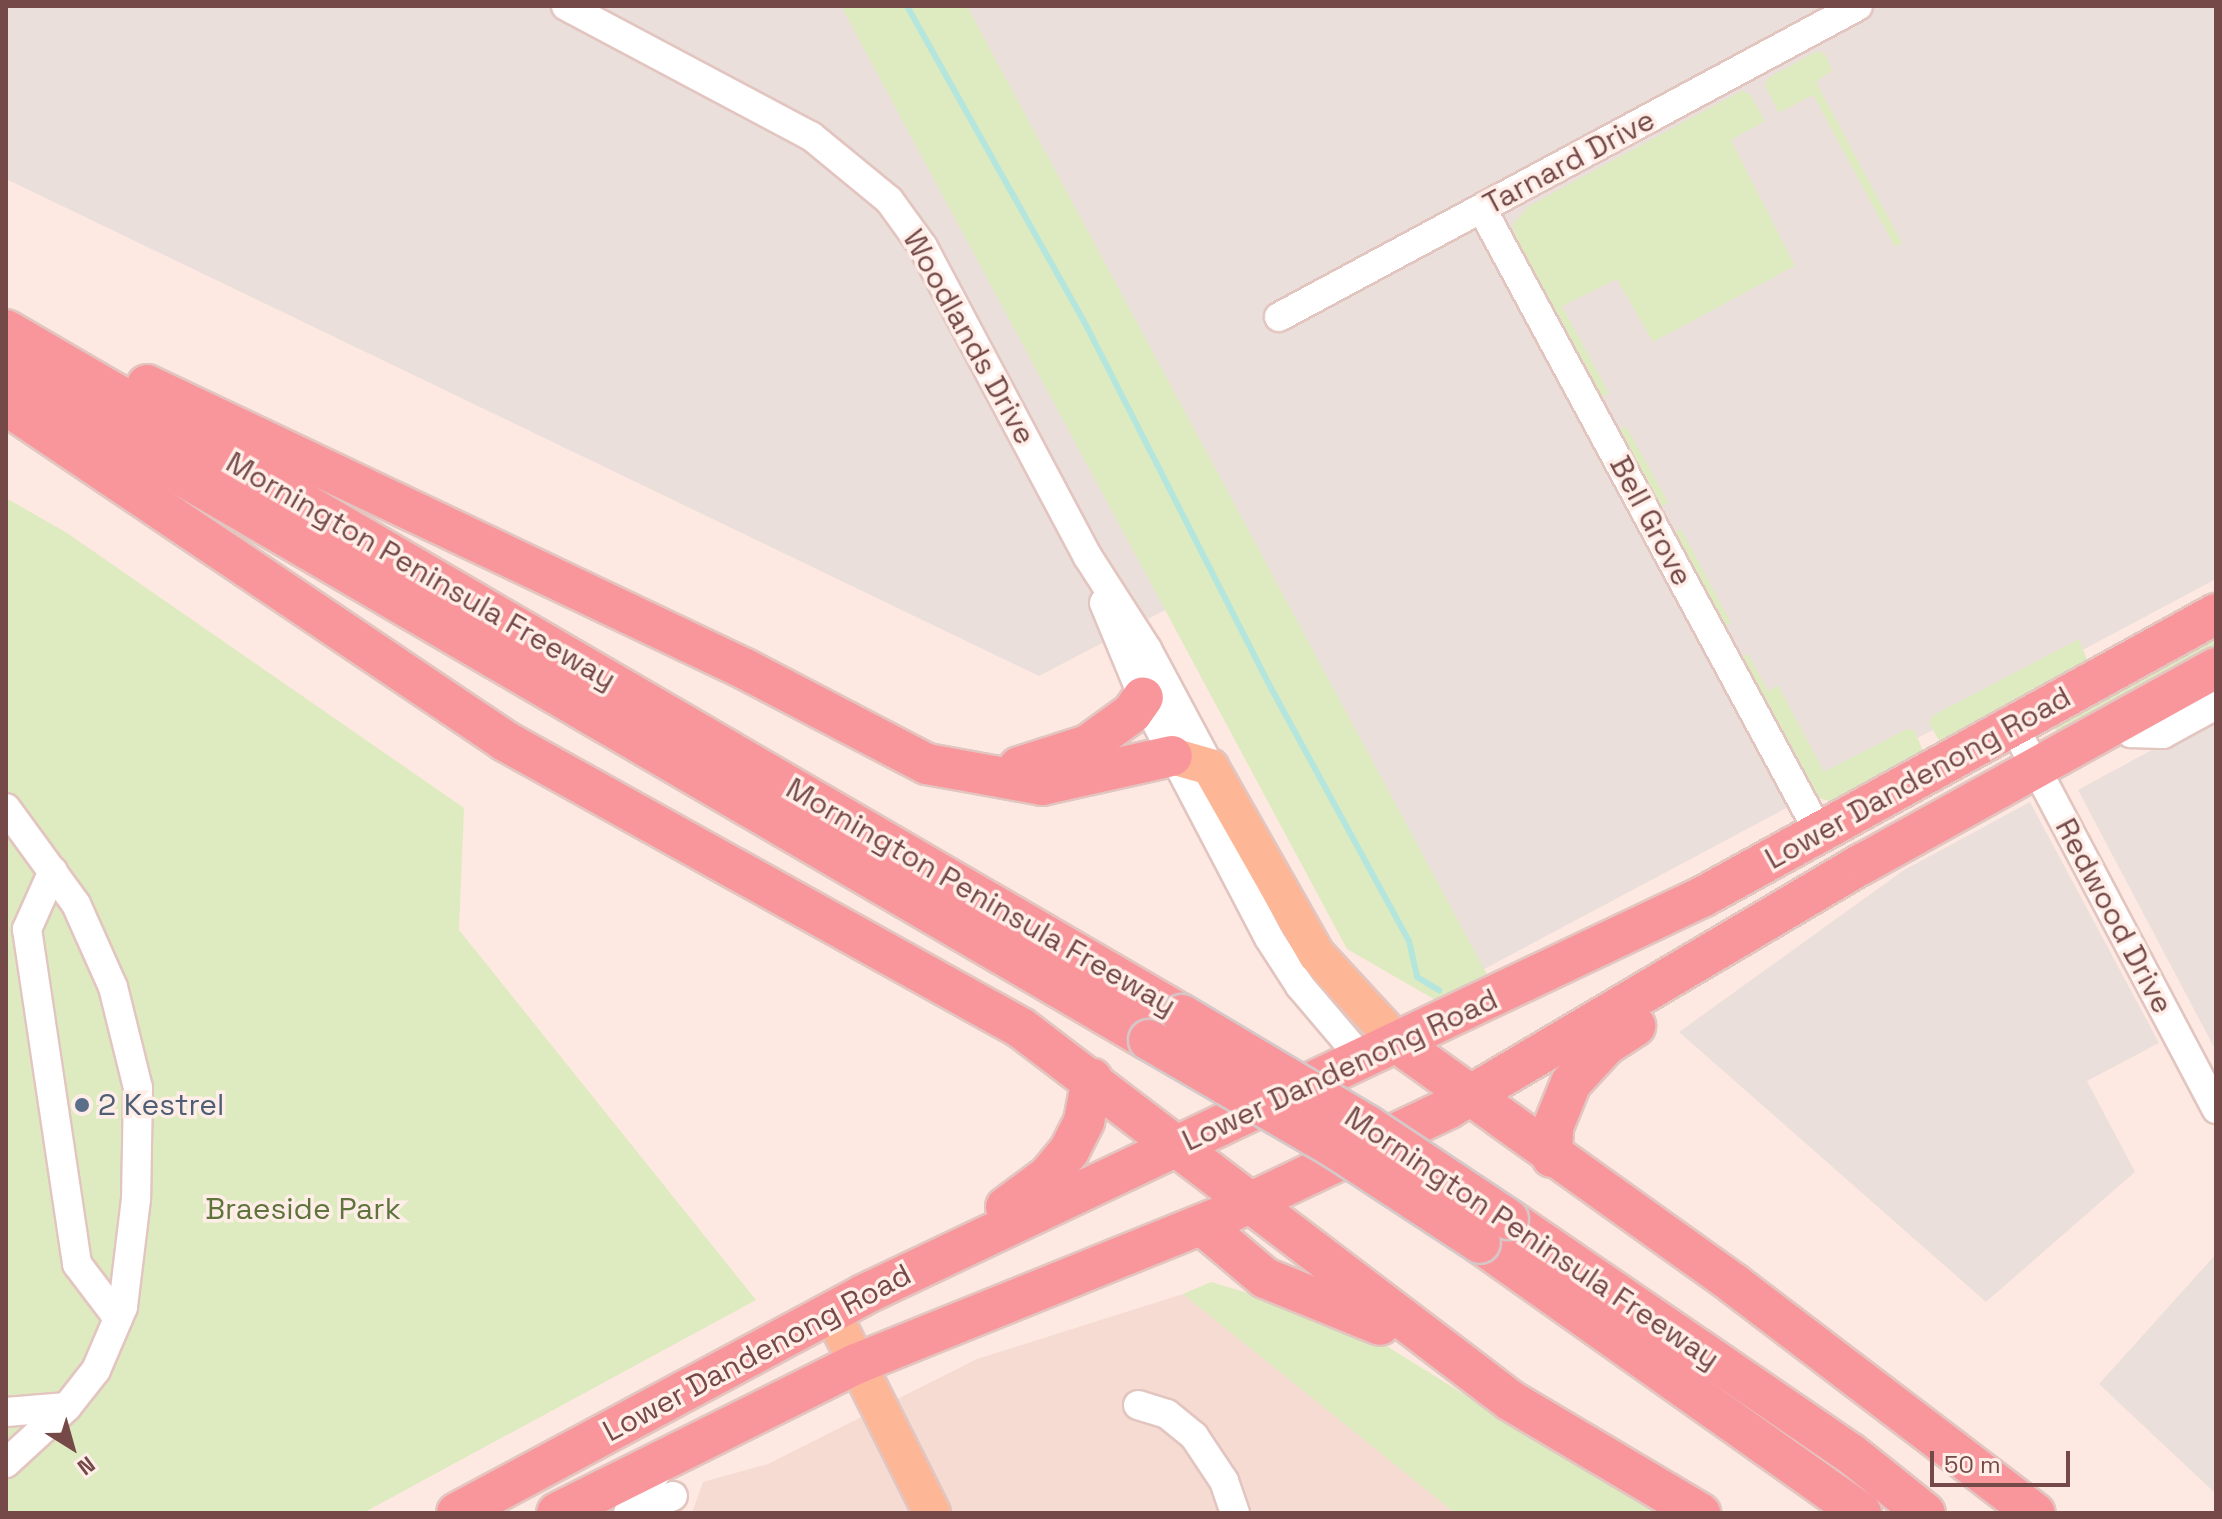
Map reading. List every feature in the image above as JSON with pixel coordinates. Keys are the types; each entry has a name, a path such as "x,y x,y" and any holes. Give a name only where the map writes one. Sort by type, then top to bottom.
{"highway":[{"path":"6,317 745,669 894,749 964,773 1042,785 1172,756"},
{"name":"Mornington Peninsula Freeway","path":"6,330 1368,1126 1494,1231 1861,1513"},
{"name":"Mornington Peninsula Freeway","path":"6,373 1335,1148 1494,1231 1850,1453 1925,1513"},
{"path":"6,405 505,741 975,1000 1092,1079 1247,1205 1482,1380"},
{"name":"Lower Dandenong Road","path":"1408,1052 1820,834 2012,723 2216,614"},
{"name":"Lower Dandenong Road","path":"557,1513 672,1453 856,1364 1202,1225 1468,1097 1834,880 2216,668"},
{"path":"964,773 1028,766 1077,751 1116,726 1143,697"},
{"path":"1363,1060 1385,1065 1408,1052 1834,880"},
{"path":"1552,1157 1558,1113 1584,1066 1606,1045 1705,983 1790,908"},
{"path":"1408,1052 1747,1293 2035,1513"},
{"name":"Lower Dandenong Road","path":"457,1513 847,1303 1176,1145 1363,1060"},
{"path":"847,1303 1048,1176 1081,1129 1092,1079"},
{"path":"1202,1225 1274,1283 1361,1315 1482,1380 1700,1513"}],"main road":[{"path":"1172,756 1210,767"},
{"name":"Woodlands Drive","path":"1210,767 1317,955 1408,1052"},
{"path":"847,1303 856,1364 932,1513"}],"street":[{"name":"Woodlands Drive","path":"566,6 811,136 889,200 923,247 1088,557 1156,665 1210,767"},
{"name":"Tarnard Drive","path":"1279,317 1858,6"},
{"name":"Bell Grove","path":"1482,209 1820,834"},
{"name":"Woodlands Drive","path":"1088,557 1143,697 1274,948 1363,1060"},
{"name":"Lower Dandenong Road","path":"2118,721 2131,733 2163,734 2216,705"},
{"name":"Redwood Drive","path":"2012,723 2216,1109"},
{"path":"6,808 76,904 113,987 138,1088 136,1199 118,1318 96,1370 67,1407 6,1463"},
{"path":"53,871 27,929 77,1264 118,1318"},
{"path":"1138,1405 1167,1414 1194,1436 1220,1473 1235,1513"},
{"path":"6,1412 67,1407"},
{"name":"Lower Dandenong Road","path":"628,1513 672,1453"},
{"name":"Lower Dandenong Road","path":"628,1513 673,1496"}],"shaded area":[{"path":"6,6 2216,6 2216,579 1473,975 1255,563 1039,676 6,179"},
{"path":"2216,715 2216,1051 2078,790"},
{"path":"2030,802 2159,1043 2087,1081 2135,1172 1986,1302 1679,1032 1904,870"},
{"path":"2216,1254 2216,1494 2099,1384"},
{"path":"1183,1294 1455,1513 692,1513 703,1482 768,1464 977,1359"}],"green space":[{"path":"841,6 967,6 1489,978 1439,1002 1347,949"},
{"path":"1817,51 1825,54 1832,71 1816,82 1902,243 1895,247 1813,95 1779,113 1765,86 1768,78"},
{"path":"1741,91 1750,94 1765,121 1731,140 1795,266 1653,342 1617,279 1562,306 1609,393 1598,399 1516,246 1513,224 1529,206"},
{"path":"1626,426 1669,503 1657,509 1615,432"},
{"name":"Braeside Park","path":"6,498 67,533 464,808 459,930 756,1300 363,1513 6,1513"},
{"path":"1681,529 1731,623 1722,629 1671,534"},
{"path":"2216,634 2216,661 2059,733 2055,729 2055,724"},
{"path":"2079,639 2089,665 1942,744 1929,723 1932,716"},
{"path":"1748,654 1768,691 1778,685 1824,772 1907,729 1915,731 1924,754 1833,802 1819,798 1809,790 1738,659"},
{"path":"1211,1282 1351,1324 1655,1513 1455,1513 1183,1294"}],"waterway":[{"path":"907,6 1088,329 1271,688 1409,941 1417,977 1439,990"}],"place":[{"name":"2 Kestrel","path":"82,1105"}]}
